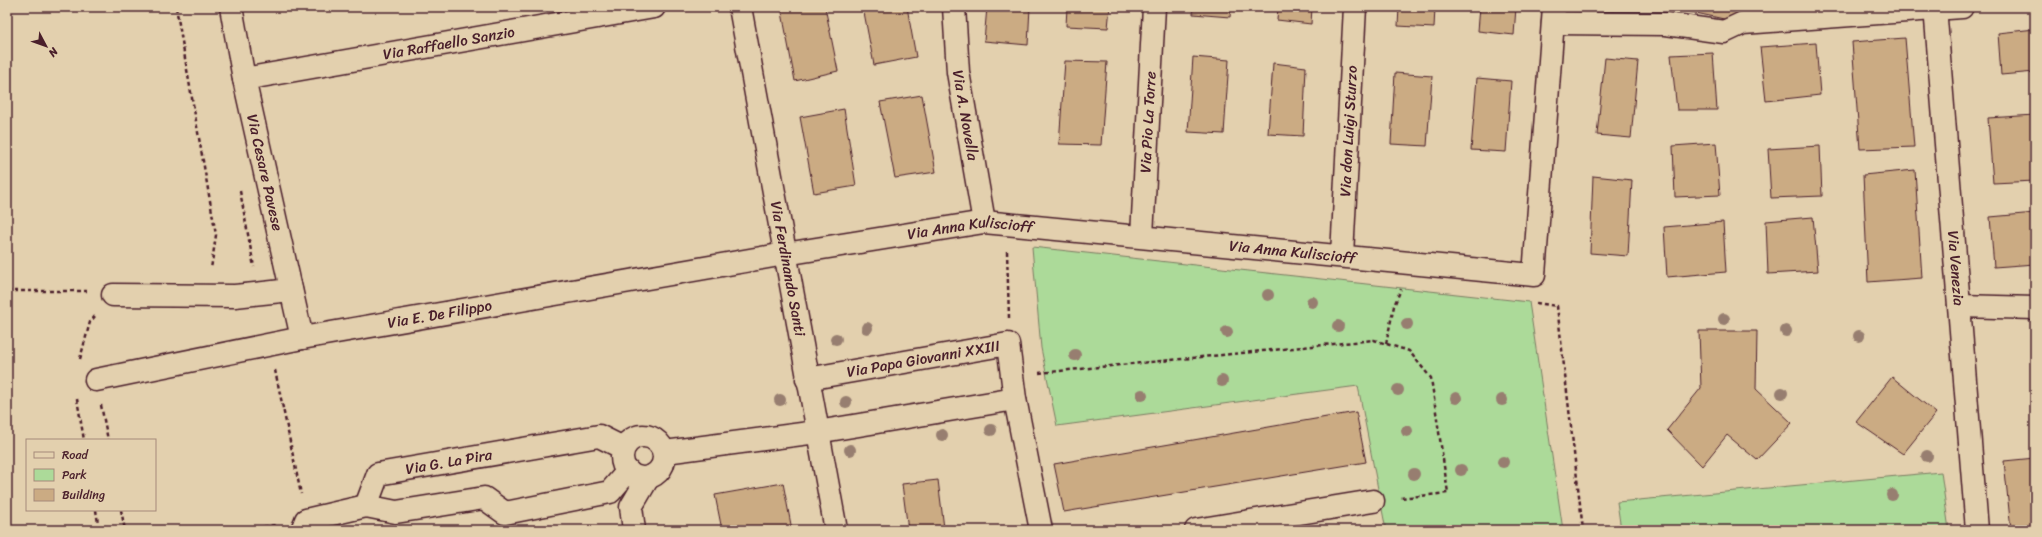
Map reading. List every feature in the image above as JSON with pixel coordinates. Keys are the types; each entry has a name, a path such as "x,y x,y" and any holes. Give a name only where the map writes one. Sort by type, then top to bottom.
{"street":[{"name":"Via Cesare Pavese","path":"231,7 244,79 302,338"},
{"name":"Via Raffaello Sanzio","path":"244,79 654,7"},
{"name":"Via Ferdinando Santi","path":"740,7 836,530"},
{"name":"Via A. Novella","path":"954,7 958,72 984,222"},
{"name":"Via Pio La Torre","path":"1142,236 1154,7"},
{"name":"Via don Luigi Sturzo","path":"1342,255 1355,7"},
{"path":"1554,15 1666,24 1724,32 1744,23 1962,7"},
{"name":"Via Venezia","path":"1935,8 1976,530"},
{"name":"Via Anna Kuliscioff","path":"785,254 984,222 1342,255 1534,275 1554,15"},
{"name":"Via E. De Filippo","path":"96,380 302,338 785,254"},
{"path":"113,295 235,296 291,290"},
{"path":"1959,306 2035,308"},
{"name":"Via Papa Giovanni XXIII","path":"808,379 1008,344 1015,399 1041,530"},
{"path":"665,452 817,432 1015,399"},
{"path":"642,435 650,436 657,440 665,452 664,463 660,470 655,475 648,478 633,476 628,471 622,458 623,448 635,437 642,435"},
{"name":"Via G. La Pira","path":"366,506 378,474 599,436 623,448"},
{"path":"302,530 306,520 366,506 396,512 484,498 505,513 610,492 628,471"},
{"path":"634,530 631,507 648,478"},
{"path":"1196,530 1373,501"}],"path":[{"path":"176,7 216,235 210,295"},
{"path":"1006,245 1009,322"},
{"path":"1386,344 1394,306 1402,288 1394,287"},
{"path":"7,291 89,291 113,295"},
{"path":"1529,302 1557,306 1583,530"},
{"path":"1011,376 1374,340 1386,344 1409,352 1430,378 1448,493 1373,501"},
{"path":"96,380 108,439"},
{"path":"96,511 99,530"},
{"path":"121,511 125,530"}],"green space":[{"path":"1032,247 1529,302 1563,530 1386,530 1358,386 1057,426 1041,348"},
{"path":"1941,472 1949,530 1621,530 1617,502"}],"building":[{"path":"781,7 825,7 838,71 795,81"},
{"path":"863,7 907,7 916,57 874,65"},
{"path":"987,7 1030,7 1028,45 984,41"},
{"path":"1067,7 1110,7 1108,28 1066,26"},
{"path":"1194,7 1231,7 1230,17 1193,14"},
{"path":"1278,7 1312,7 1311,24 1277,20"},
{"path":"1399,7 1435,7 1434,28 1398,26"},
{"path":"1480,7 1516,7 1514,35 1478,31"},
{"path":"1677,7 1742,7 1743,23 1677,9"},
{"path":"2035,29 2035,72 2001,75 1998,33"},
{"path":"1905,38 1914,147 1860,149 1852,42"},
{"path":"1816,43 1820,95 1766,101 1760,47"},
{"path":"1713,53 1717,110 1677,110 1671,55"},
{"path":"1193,57 1229,60 1224,134 1188,132"},
{"path":"1605,58 1638,61 1631,138 1597,135"},
{"path":"1065,61 1107,62 1101,145 1059,144"},
{"path":"1273,63 1306,67 1303,136 1268,134"},
{"path":"1395,73 1432,76 1427,146 1391,144"},
{"path":"1477,78 1511,81 1506,152 1471,150"},
{"path":"922,95 936,172 895,178 880,102"},
{"path":"844,109 856,186 814,193 800,117"},
{"path":"2035,115 2035,181 1993,183 1988,118"},
{"path":"1716,143 1720,195 1675,197 1673,146"},
{"path":"1820,146 1822,196 1771,198 1768,149"},
{"path":"1915,170 1922,278 1868,282 1863,175"},
{"path":"1593,176 1632,180 1628,256 1590,253"},
{"path":"2035,213 2035,264 1994,267 1990,217"},
{"path":"1813,217 1818,271 1768,274 1766,221"},
{"path":"1723,222 1726,272 1667,277 1664,227"},
{"path":"1699,331 1757,331 1756,389 1792,423 1757,460 1727,435 1702,466 1667,430 1701,388"},
{"path":"1892,377 1936,413 1903,454 1856,422"},
{"path":"1356,412 1366,462 1064,512 1054,464"},
{"path":"2035,458 2035,530 2011,530 2004,461"},
{"path":"938,480 944,528 908,530 902,484"},
{"path":"783,483 792,530 722,530 715,495"}]}
